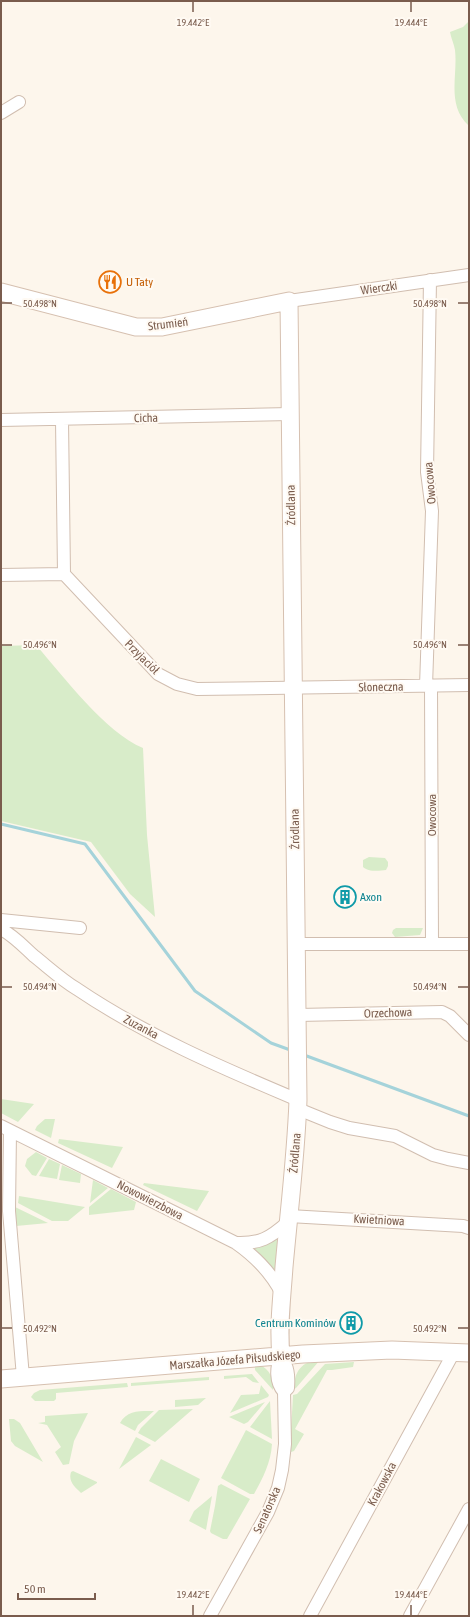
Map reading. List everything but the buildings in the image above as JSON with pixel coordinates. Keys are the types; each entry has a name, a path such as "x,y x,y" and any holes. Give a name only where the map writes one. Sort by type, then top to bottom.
{"street":[{"path":"1,113 19,102"},
{"name":"Wierczki","path":"289,301 469,275"},
{"name":"Owocowa","path":"430,280 427,472 432,511 428,686 432,944"},
{"name":"Strumień","path":"1,292 136,327 148,328 162,327 289,301"},
{"name":"Źródlana","path":"281,1356 280,1335 282,1294 298,1104 289,301"},
{"name":"Cicha","path":"1,420 62,420 290,414"},
{"path":"1,575 64,574 62,420"},
{"name":"Przyjaciół","path":"64,574 158,674 177,684 197,690 293,689"},
{"name":"Słoneczna","path":"293,689 469,685"},
{"path":"1,920 80,928"},
{"name":"Zuzanka","path":"1,929 13,936 33,955 76,989 109,1010 151,1033 298,1104 330,1122 349,1128 395,1136 433,1155 469,1163"},
{"path":"296,944 469,944"},
{"name":"Orzechowa","path":"298,1015 442,1012 450,1016 469,1035"},
{"path":"6,1129 9,1211 23,1377"},
{"name":"Nowowierzbowa","path":"6,1129 236,1243 258,1260 274,1280 282,1294"},
{"path":"236,1243 253,1243 264,1240 288,1219"},
{"name":"Kwietniowa","path":"288,1219 426,1223 469,1228"},
{"name":"Marszałka Józefa Piłsudskiego","path":"1,1379 303,1354 392,1350 461,1353"},
{"name":"Krakowska","path":"310,1616 461,1353"},
{"name":"Senatorska","path":"284,1392 288,1388 289,1378 303,1354"},
{"path":"281,1356 288,1366 289,1378"},
{"name":"Senatorska","path":"210,1616 268,1512 278,1488 285,1444 284,1392 279,1387 276,1366 281,1356"},
{"path":"410,1616 469,1509"}],"green space":[{"path":"469,21 469,126 462,118 455,100 454,90 456,60 450,32 463,27"},
{"path":"36,645 100,717 129,741 143,748 147,835 155,917 130,894 91,842 1,821 1,646"},
{"path":"369,857 385,858 388,862 386,870 377,871 365,869 363,867 363,860"},
{"path":"396,928 423,928 420,935 395,937 392,933"},
{"path":"1,1099 34,1104 18,1122 1,1113"},
{"path":"45,1119 55,1119 51,1138 35,1130 37,1126"},
{"path":"59,1139 123,1147 112,1168 58,1143"},
{"path":"36,1152 47,1158 36,1176 32,1175 25,1166 27,1159"},
{"path":"49,1159 60,1164 57,1179 39,1176"},
{"path":"62,1165 81,1174 80,1183 59,1180"},
{"path":"93,1180 108,1188 90,1203"},
{"path":"144,1183 209,1191 197,1211 143,1185"},
{"path":"111,1189 136,1202 134,1210 89,1215 89,1207"},
{"path":"19,1196 85,1207 68,1221 52,1221 18,1203"},
{"path":"15,1207 48,1223 16,1226"},
{"path":"281,1236 278,1274 254,1248 269,1243"},
{"path":"320,1360 294,1389 297,1372 300,1368 308,1362"},
{"path":"354,1362 353,1367 327,1370 295,1429 304,1434 294,1451 291,1452 293,1395 297,1394 325,1364"},
{"path":"255,1363 267,1370 271,1376 273,1390 255,1370"},
{"path":"252,1374 259,1383 253,1382 246,1377 224,1379 224,1376"},
{"path":"209,1377 209,1380 131,1386 131,1383"},
{"path":"127,1383 128,1387 56,1393 56,1399 54,1401 35,1401 31,1397 34,1393 40,1390"},
{"path":"261,1385 269,1395 268,1397 230,1413 241,1395 259,1394"},
{"path":"206,1398 198,1405 175,1407 175,1400"},
{"path":"270,1401 272,1439 250,1427"},
{"path":"265,1402 248,1422 244,1424 229,1417"},
{"path":"193,1409 155,1442 138,1433 159,1410"},
{"path":"139,1411 154,1411 138,1425 135,1431 120,1423 130,1413"},
{"path":"88,1413 74,1441 69,1464 63,1465 55,1452 61,1447 47,1425 38,1423 45,1422 45,1416"},
{"path":"9,1419 14,1419 20,1423 43,1462 15,1446 11,1441"},
{"path":"246,1430 272,1444 266,1470 254,1494 250,1494 221,1478"},
{"path":"136,1437 151,1445 119,1469"},
{"path":"161,1459 200,1479 189,1502 149,1481"},
{"path":"73,1471 97,1483 81,1493 70,1479 71,1472"},
{"path":"221,1484 250,1499 227,1539 223,1539 210,1531 218,1486"},
{"path":"212,1496 206,1530 189,1521 194,1511"}],"waterway":[{"path":"1,824 85,844 195,991 271,1043 293,1051"},
{"path":"304,1055 469,1116"}],"place":[{"name":"U Taty","path":"110,282"},
{"name":"Axon","path":"345,897"},
{"name":"Centrum Kominów","path":"351,1323"}]}
